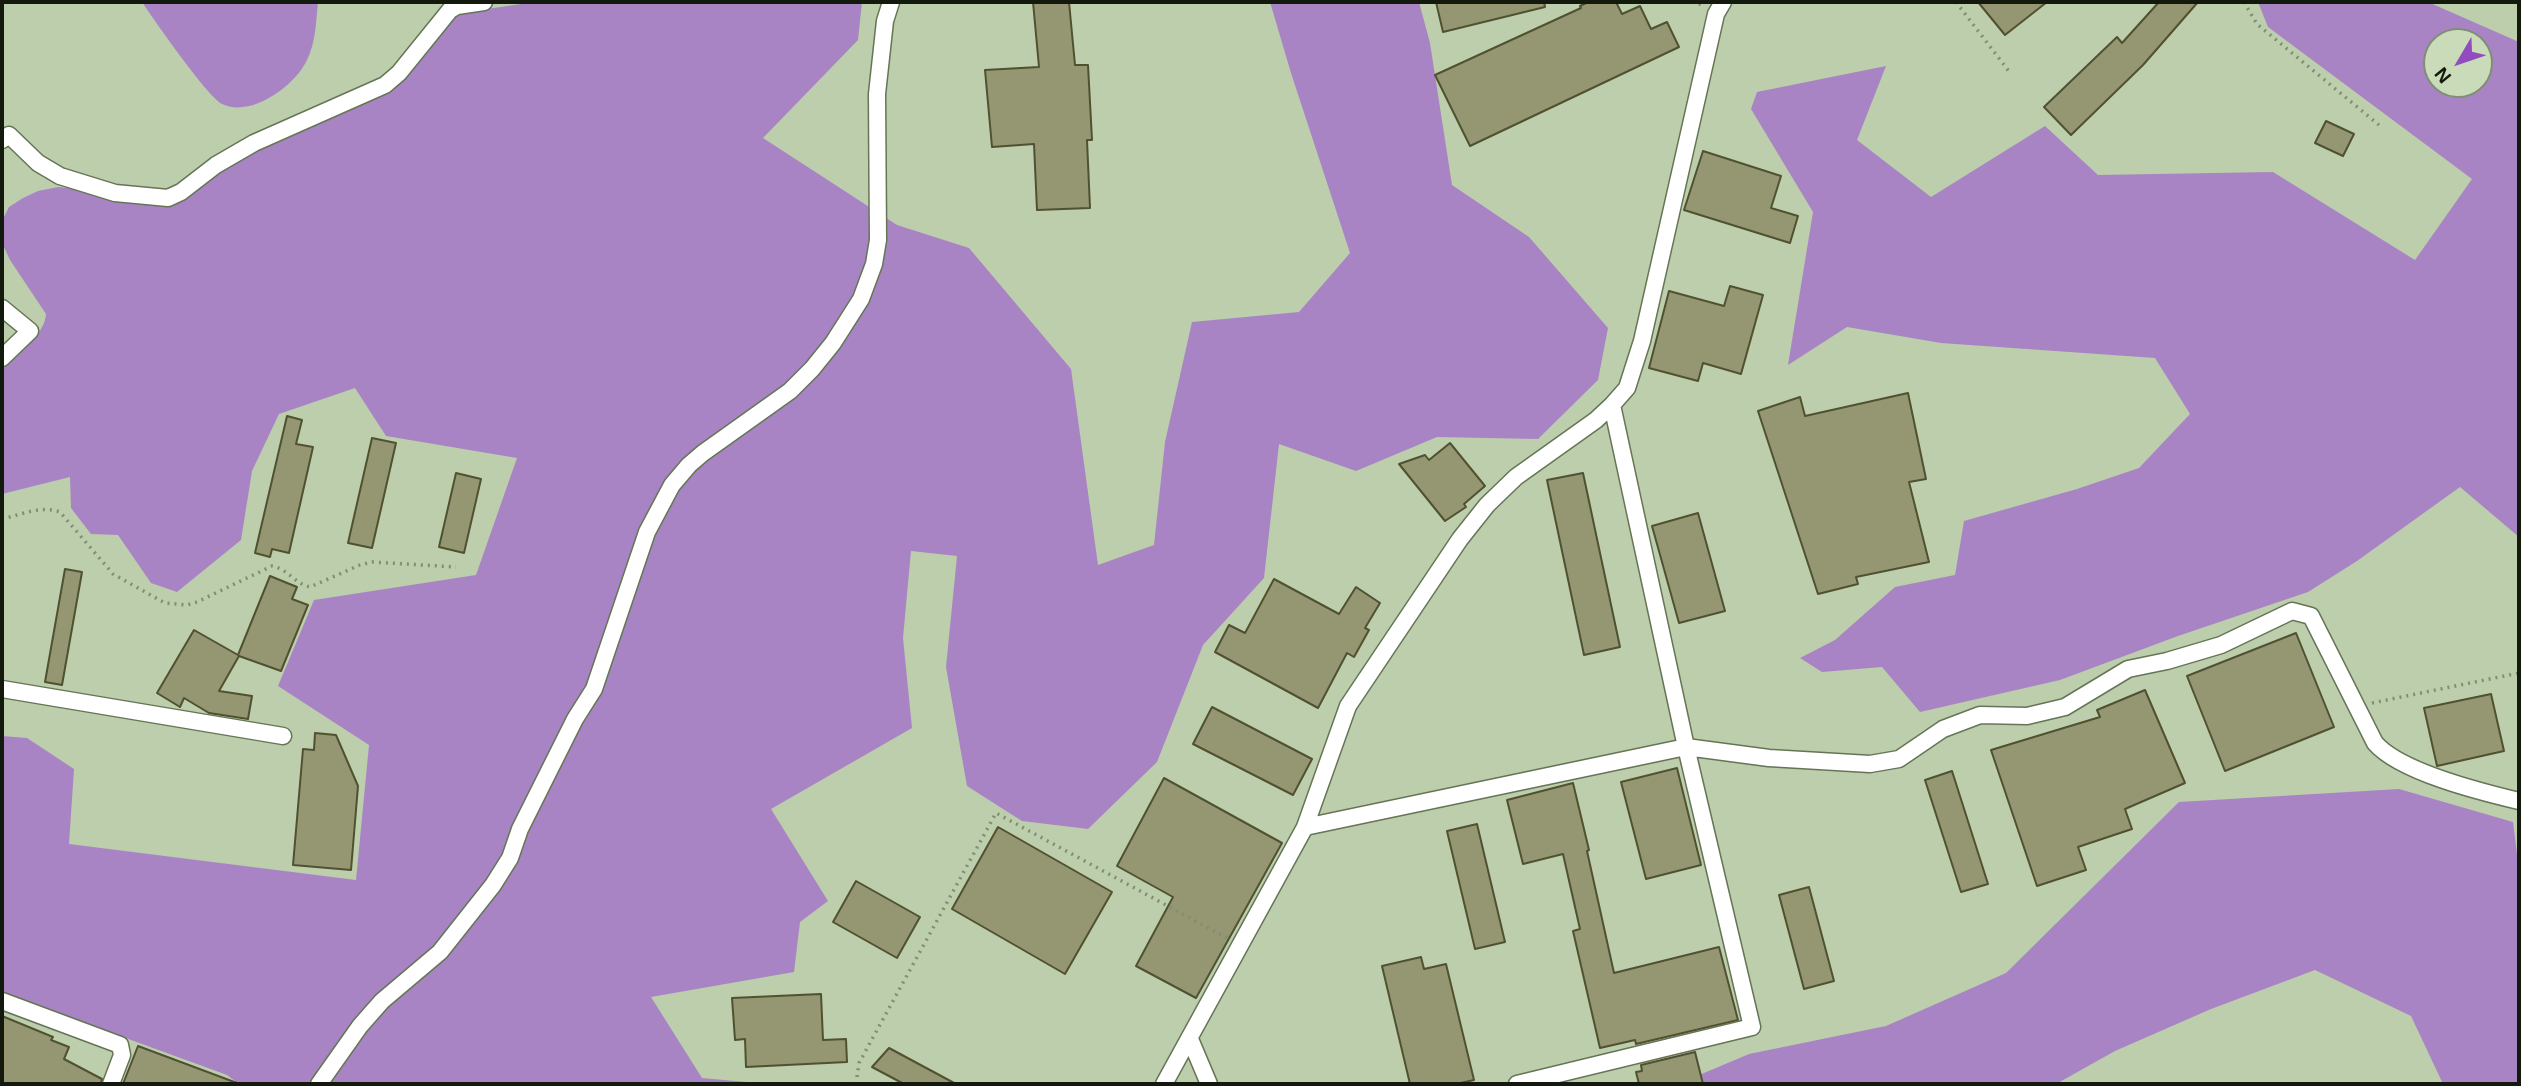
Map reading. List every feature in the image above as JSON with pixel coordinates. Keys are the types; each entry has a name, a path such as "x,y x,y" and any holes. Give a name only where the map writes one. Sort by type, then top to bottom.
{"street":[{"path":"2,140 9,135 38,163 60,176 116,193 169,198 244,148 386,85 450,10 457,6 484,2"},
{"path":"319,1084 360,1026 382,1001 439,952 493,884 510,858 520,829 575,719 594,689 647,533 672,485 689,465 797,384 844,328 861,299 874,264 878,240 877,94 885,21 891,2"},
{"path":"1164,1084 1306,827 1348,706 1460,539 1487,505 1516,477 1596,420 1627,388 1642,341 1716,14 1723,2"},
{"path":"2,308 30,331 2,358"},
{"path":"1517,1084 1752,1027 1686,747 1612,405"},
{"path":"1306,827 1686,747 1769,758 1870,764 1899,759 1943,729 1980,715 2027,716 2065,707 2128,669 2221,645 2292,611 2311,616 2375,743 2384,753 2439,777 2519,801"},
{"path":"2,689 283,736"},
{"path":"2,1000 120,1045 122,1055 111,1084"},
{"path":"1190,1039 1209,1084"}],"path":[{"path":"1956,2 2011,74"},
{"path":"2244,2 2257,24 2379,125"},
{"path":"2,519 40,510 60,512 113,574 156,599 176,605 207,598 272,566 285,571 303,586 310,587 372,562 456,567"},
{"path":"2357,707 2519,673"},
{"path":"856,1084 859,1063 996,813 1241,946"}],"shaded area":[{"path":"142,2 318,2 312,46 307,60 293,80 271,97 258,103 233,107 222,104 205,87"},
{"path":"535,2 862,2 858,40 763,138 897,225 969,248 1071,369 1098,565 1154,545 1165,442 1192,322 1299,312 1350,253 1270,2 1419,2 1430,43 1452,185 1529,237 1608,328 1598,380 1538,439 1437,437 1356,471 1279,444 1264,578 1203,645 1157,762 1088,829 1022,821 967,786 946,667 957,556 911,551 903,638 912,728 771,809 828,901 800,922 794,972 651,997 702,1078 769,1084 235,1084 227,1075 5,994 2,991 2,736 27,738 74,769 69,844 356,880 369,745 278,686 314,600 476,575 517,458 386,436 355,388 279,414 252,471 241,540 177,592 151,583 118,535 91,534 71,508 70,477 2,494 2,368 36,337 46,314 10,260 2,243 2,221 9,207 38,191 58,187 125,201 170,205 257,150 390,91 405,78 450,20 459,13"},
{"path":"2258,2 2428,2 2487,28 2423,28 2423,98 2493,98 2493,31 2519,42 2519,537 2460,487 2357,561 2308,592 2060,680 1920,712 1882,667 1822,672 1800,658 1835,640 1895,587 1955,575 1964,521 2077,489 2139,468 2190,414 2155,358 1941,343 1847,327 1788,365 1813,212 1751,109 1757,92 1886,66 1857,140 1931,197 2045,126 2098,175 2273,172 2415,260 2472,179 2268,27"},
{"path":"2399,789 2513,822 2519,870 2519,1084 2443,1084 2411,1016 2315,970 2211,1009 2115,1051 2056,1084 1678,1084 1749,1054 1886,1026 2006,973 2179,802"}],"building":[{"path":"1033,2 1069,2 1075,65 1088,65 1092,140 1087,140 1090,208 1037,210 1034,144 992,147 985,70 1039,67"},
{"path":"1436,2 1544,2 1545,7 1443,32"},
{"path":"1588,2 1616,2 1622,14 1640,6 1651,29 1667,22 1679,47 1470,146 1435,75 1581,8 1580,6"},
{"path":"1978,2 2047,2 2005,35"},
{"path":"2159,2 2198,2 2143,65 2071,135 2044,107 2117,37 2122,43"},
{"path":"2326,121 2354,134 2343,156 2315,143"},
{"path":"1703,151 1781,176 1771,208 1798,216 1790,243 1684,210"},
{"path":"1730,286 1763,295 1741,374 1703,363 1698,381 1649,368 1669,291 1724,306"},
{"path":"1908,393 1926,479 1909,482 1929,562 1856,577 1858,584 1818,594 1758,411 1800,397 1805,416"},
{"path":"287,416 302,420 296,444 313,447 289,553 272,549 270,557 255,553"},
{"path":"372,438 396,443 372,548 348,543"},
{"path":"1450,443 1485,486 1464,504 1466,507 1445,521 1399,464 1425,455 1429,460"},
{"path":"456,473 481,479 464,553 439,547"},
{"path":"1583,473 1620,647 1584,655 1547,480"},
{"path":"1698,513 1725,611 1679,623 1652,526"},
{"path":"65,569 82,572 62,685 45,682"},
{"path":"270,576 297,587 292,599 308,605 281,671 239,656 219,691 252,696 248,719 209,713 184,698 180,707 157,693 194,630 238,655"},
{"path":"1274,579 1339,614 1356,587 1380,603 1365,628 1369,630 1354,657 1347,653 1318,708 1215,652 1229,625 1245,633"},
{"path":"2296,633 2334,727 2225,771 2187,676"},
{"path":"2145,690 2185,783 2125,809 2132,829 2078,847 2086,870 2037,886 1991,750 2100,717 2097,710"},
{"path":"2491,694 2504,751 2437,766 2424,708"},
{"path":"1212,707 1312,759 1293,795 1193,744"},
{"path":"315,733 336,735 358,786 351,870 293,865 303,749 314,750"},
{"path":"1677,768 1701,865 1646,879 1621,782"},
{"path":"1952,771 1988,884 1961,892 1925,780"},
{"path":"1164,778 1282,843 1196,998 1136,966 1173,897 1117,866"},
{"path":"1573,783 1614,973 1719,947 1738,1020 1636,1044 1635,1040 1600,1048 1573,931 1580,929 1563,854 1523,864 1507,800"},
{"path":"1477,824 1505,942 1475,949 1447,831"},
{"path":"998,827 1112,892 1065,974 952,909"},
{"path":"856,881 920,917 897,958 833,922"},
{"path":"1809,887 1834,981 1804,989 1779,895"},
{"path":"1421,957 1424,969 1446,964 1474,1080 1456,1084 1410,1084 1382,966"},
{"path":"821,994 823,1040 846,1039 847,1062 746,1067 745,1039 735,1040 732,998"},
{"path":"2,1016 53,1037 51,1040 69,1047 64,1059 102,1079 101,1084 2,1084"},
{"path":"138,1046 237,1083 237,1084 123,1084"},
{"path":"889,1048 956,1084 904,1084 872,1067"},
{"path":"1695,1052 1703,1084 1639,1084 1636,1072 1642,1071 1641,1065"}]}
